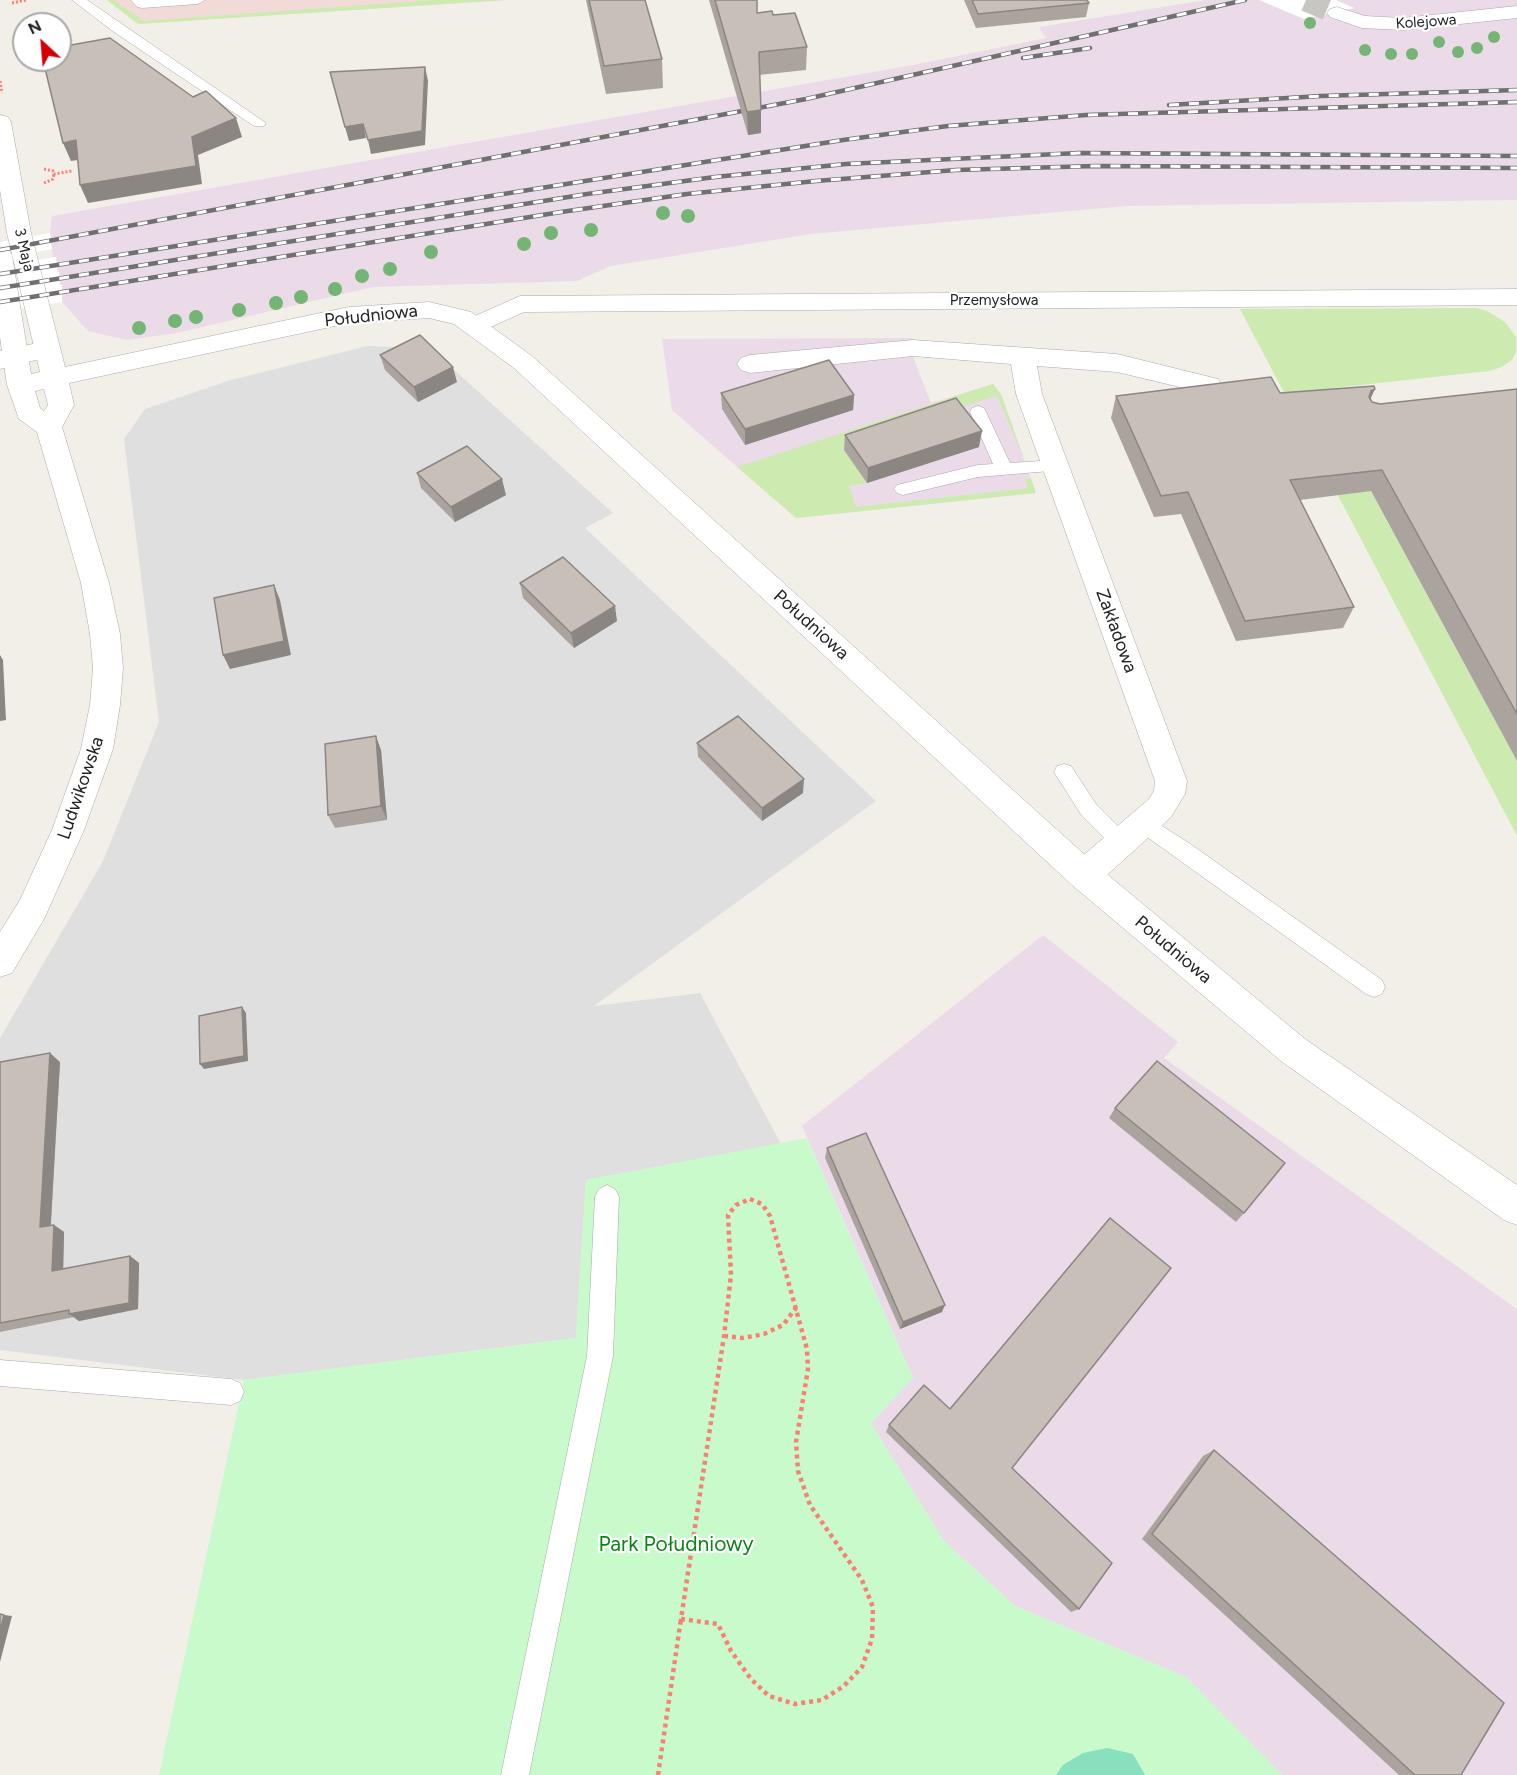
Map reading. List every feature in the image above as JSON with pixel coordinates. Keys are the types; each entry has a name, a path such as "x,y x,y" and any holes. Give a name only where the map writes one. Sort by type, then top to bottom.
{"street":[{"name":"Kolejowa","path":"1337,13 1362,22 1404,24 1517,12"},
{"name":"3 Maja","path":"0,122 19,233 50,363"},
{"name":"3 Maja","path":"0,255 7,358 20,386"},
{"name":"Przemysłowa","path":"476,326 520,304 1516,298"},
{"name":"Południowa","path":"20,386 50,363 93,371 349,315 429,310 462,318 476,326 532,370 1084,875 1293,1050 1517,1207"},
{"path":"750,364 913,348 1116,363 1209,385"},
{"name":"Zakładowa","path":"1023,356 1029,394 1171,781 1169,794 1160,808 1084,875"},
{"path":"7,358 50,363 61,405 49,427 28,413 20,386"},
{"name":"Ludwikowska","path":"0,962 32,909 68,830 97,749 105,705 108,668 105,634 95,583 49,427"}],"lane":[{"path":"79,0 118,29 259,123"},
{"path":"138,0 142,4 198,0"},
{"path":"978,412 1004,469"},
{"path":"903,489 978,471 1056,465"},
{"path":"1064,772 1089,810 1132,833 1182,849 1374,987"},
{"path":"515,1775 600,1356 607,1197"},
{"path":"0,1373 231,1392"}],"path":[{"path":"12,3 26,0"},
{"path":"36,170 53,171 54,174 72,171"},
{"path":"658,1775 681,1618 724,1336 731,1275 728,1215 736,1204 750,1199 762,1204 770,1216 807,1348 808,1369 796,1442 798,1471 810,1504 862,1580 873,1607 872,1639 862,1666 844,1686 822,1700 795,1704 769,1696 751,1679 731,1651 718,1624 681,1618"},
{"path":"724,1336 743,1338 764,1334 783,1325 796,1308"}],"shaded area":[{"path":"107,0 507,0 138,24"},
{"path":"1206,0 1517,0 1517,200 1127,206 811,234 611,266 577,281 373,287 177,333 127,340 88,331 62,302 62,285 60,286 56,257 53,257 50,233 52,216 913,65 1046,38 1039,27"},
{"path":"912,338 913,357 931,403 993,384 1001,394 1036,493 796,518 672,410 662,339"},
{"path":"367,346 430,348 613,513 585,528 876,801 594,1006 700,993 781,1144 586,1180 576,1338 244,1380 0,1350 0,1038 103,861 159,722 124,439 145,409 231,380"},
{"path":"1043,935 1178,1042 1164,1058 1517,1309 1517,1775 1282,1775 1186,1677 1015,1606 943,1540 871,1423 913,1378 802,1126"}],"green space":[{"path":"107,0 114,0 143,21 434,0 507,0 138,24"},
{"path":"1476,308 1487,311 1505,322 1516,337 1516,352 1512,360 1502,367 1489,371 1316,390 1517,761 1517,836 1240,309"},
{"path":"993,384 1001,394 1024,459 997,396 951,410 845,451 867,483 849,486 856,507 1028,488 1025,479 1031,478 1036,493 796,518 737,467"},
{"name":"Park Południowy","path":"807,1138 913,1378 871,1423 943,1540 1015,1606 1186,1677 1282,1775 159,1775 244,1380 576,1338 586,1180"},
{"path":"1107,1748 1133,1754 1145,1775 1056,1775 1063,1765 1083,1753"}],"pier":[{"path":"1259,0 1336,0 1354,8 1304,19"},
{"path":"50,233 52,249 0,259 0,242"},
{"path":"56,257 57,272 59,272 60,285 62,285 62,302 0,312 0,266"}],"building":[{"path":"589,0 645,0 662,59 604,66"},
{"path":"715,0 757,0 757,13 772,11 773,15 795,13 807,47 759,52 761,110 747,112"},
{"path":"972,0 1087,0 1089,3 978,14"},
{"path":"110,38 193,97 206,91 236,118 192,137 196,166 80,185 76,140 63,143 46,72 72,72 72,45"},
{"path":"425,67 422,131 368,140 363,124 345,127 330,72"},
{"path":"420,335 453,367 414,387 380,355"},
{"path":"829,360 854,395 745,429 721,393"},
{"path":"1271,377 1280,393 1374,386 1375,389 1371,391 1369,397 1372,402 1380,404 1517,389 1517,714 1382,470 1290,480 1354,607 1245,621 1188,492 1161,496 1116,396"},
{"path":"956,398 982,431 868,468 845,435"},
{"path":"467,446 502,479 451,507 417,473"},
{"path":"563,557 615,606 571,633 520,583"},
{"path":"274,585 284,641 223,655 214,598"},
{"path":"738,716 804,779 762,808 697,743"},
{"path":"376,736 381,806 328,815 325,744"},
{"path":"242,1007 244,1056 200,1064 199,1016"},
{"path":"50,1053 40,1227 54,1225 52,1271 130,1256 129,1303 69,1314 69,1310 0,1323 0,1062"},
{"path":"1157,1061 1285,1163 1244,1213 1115,1108"},
{"path":"866,1133 945,1305 903,1322 827,1148"},
{"path":"1110,1218 1171,1268 1012,1468 1112,1563 1079,1609 889,1425 924,1385 950,1409"},
{"path":"1214,1450 1504,1703 1461,1775 1415,1775 1152,1534"},
{"path":"0,1614 4,1615 0,1632"}],"tunnel":[{"path":"1306,0 1337,13"}],"railway":[{"path":"0,250 806,99 1245,0"},
{"path":"1023,58 1090,48"},
{"path":"1169,105 1321,96 1517,90"},
{"path":"0,274 843,140 948,126 1086,115 1517,102"},
{"path":"0,288 587,194 715,177 846,164 1079,153 1517,156"},
{"path":"0,302 561,212 687,194 816,181 956,170 1094,166 1517,168"}]}
